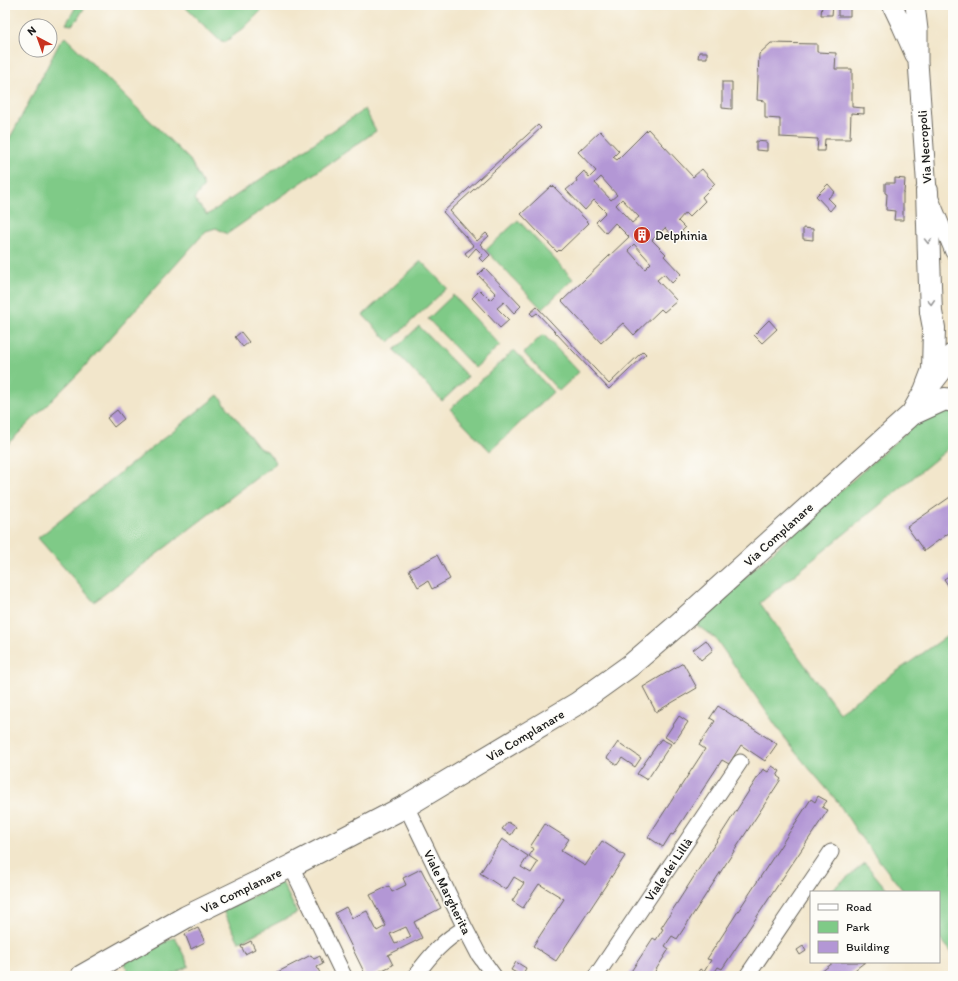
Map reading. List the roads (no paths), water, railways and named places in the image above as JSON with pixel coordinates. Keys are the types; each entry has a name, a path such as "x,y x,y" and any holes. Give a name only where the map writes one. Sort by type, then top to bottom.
{"main road":[{"path":"927,191 928,258 931,312 934,328 934,356 929,398"},
{"path":"929,398 953,355"},
{"path":"929,398 953,390"},
{"path":"929,398 953,401"},
{"name":"Via Complanare","path":"82,976 186,917 291,866 406,806 578,703 631,665 929,398"}],"street":[{"path":"892,5 918,62"},
{"name":"Via Necropoli","path":"915,5 918,30 918,62 927,191 953,252"},
{"name":"Viale dei Lillà","path":"596,976 740,762"},
{"name":"Viale Margherita","path":"406,806 465,928 479,955 494,976"},
{"path":"747,976 831,852"},
{"path":"291,866 344,976"},
{"path":"415,976 442,945 454,934 465,928"}],"place":[{"name":"Delphinia","path":"642,235"}]}
